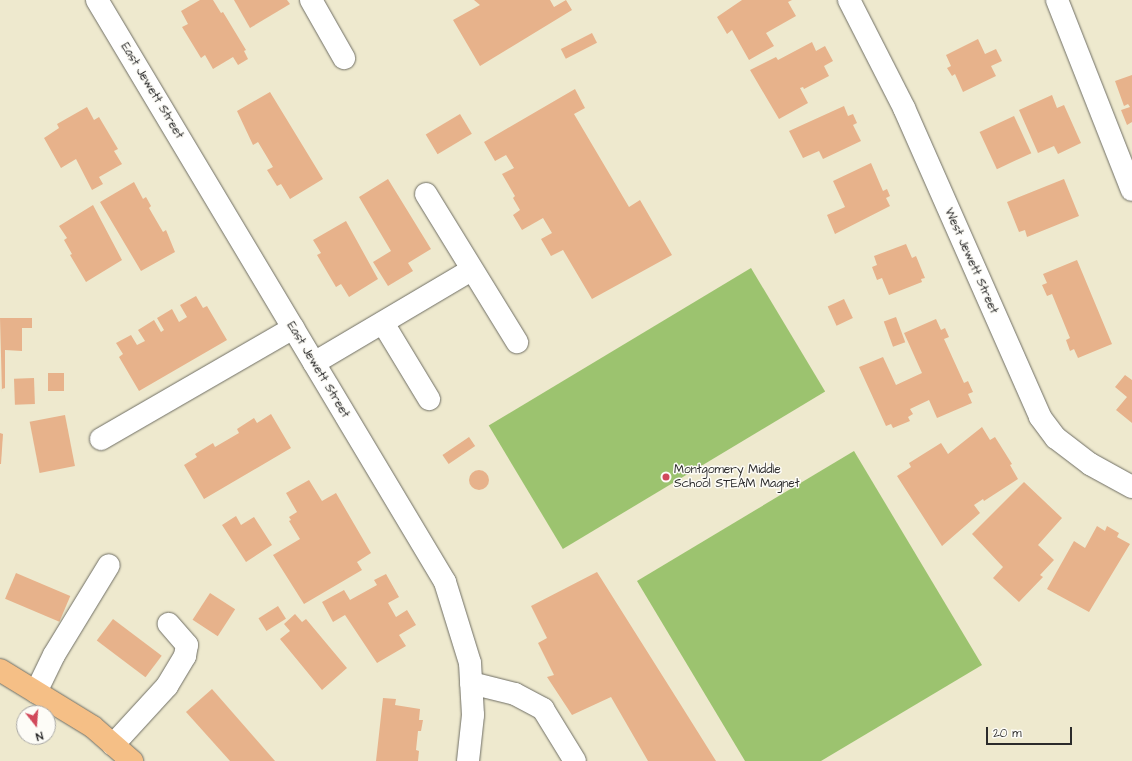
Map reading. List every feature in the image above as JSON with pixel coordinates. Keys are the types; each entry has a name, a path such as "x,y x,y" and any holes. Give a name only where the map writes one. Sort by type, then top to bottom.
{"main road":[{"path":"0,670 93,727 132,761"}],"street":[{"name":"East Jewett Street","path":"97,0 445,582 470,663 473,715 468,761"},
{"path":"311,0 344,58"},
{"name":"West Jewett Street","path":"849,0 904,108 1040,417 1056,438 1090,464 1132,487"},
{"path":"1057,0 1132,190"},
{"path":"426,194 471,270 517,342"},
{"path":"314,364 471,270"},
{"path":"383,323 429,399"},
{"path":"101,439 293,328"},
{"path":"36,692 54,655 108,565"},
{"path":"113,745 167,686 185,656 187,645 169,624"},
{"path":"471,683 515,694 543,709 575,761"}],"green space":[{"path":"751,268 825,391 563,549 489,426"},
{"path":"854,451 982,665 821,761 745,761 637,581"}],"building":[{"path":"200,0 213,0 221,13 223,12 246,50 244,51 248,59 238,65 233,57 213,69 205,55 201,58 182,27 188,24 181,11"},
{"path":"234,0 287,0 290,4 250,28"},
{"path":"474,0 550,0 554,7 566,0 572,10 480,66 453,20 480,5"},
{"path":"742,0 792,0 788,2 796,16 766,33 774,46 749,60 732,30 727,34 717,17"},
{"path":"592,33 597,43 566,59 561,49"},
{"path":"978,39 985,54 996,49 1002,61 991,66 996,76 963,92 955,74 952,76 947,68 951,66 946,55"},
{"path":"812,42 816,51 825,46 833,61 824,66 829,76 804,89 803,87 800,88 808,103 779,119 750,70 776,57 778,60"},
{"path":"1132,75 1132,122 1127,125 1121,110 1130,107 1128,104 1124,106 1115,81"},
{"path":"575,89 585,108 574,114 629,207 640,200 672,255 592,299 563,250 551,256 541,239 552,233 543,218 522,230 513,215 520,210 513,198 515,196 502,174 514,168 506,155 495,161 484,142"},
{"path":"270,92 323,179 290,199 281,184 277,186 267,170 273,167 258,142 253,145 237,111"},
{"path":"1052,95 1057,108 1064,105 1081,143 1058,154 1054,146 1038,153 1019,110"},
{"path":"844,106 848,116 853,114 857,123 853,125 861,141 823,159 819,151 803,158 789,131"},
{"path":"87,107 94,120 99,117 118,149 114,151 122,164 99,177 103,184 92,190 76,159 61,168 44,138 59,128 57,124"},
{"path":"460,114 472,134 438,154 426,135"},
{"path":"1014,116 1031,153 997,169 980,132"},
{"path":"871,163 883,191 887,189 890,196 886,198 890,206 835,234 827,215 845,207 833,181"},
{"path":"388,179 431,249 408,263 413,271 388,286 373,262 391,251 359,197"},
{"path":"1064,179 1079,216 1027,237 1025,230 1019,232 1007,202"},
{"path":"134,182 143,199 146,197 151,206 149,208 163,232 166,230 175,252 141,271 100,202"},
{"path":"93,205 122,260 86,282 70,255 72,254 64,240 67,238 59,226"},
{"path":"346,221 378,279 349,297 341,284 336,287 317,255 321,253 313,240"},
{"path":"906,244 912,258 916,256 925,278 921,279 922,282 889,295 882,278 877,280 872,267 877,265 874,256"},
{"path":"1077,260 1112,344 1078,358 1074,349 1070,351 1066,340 1070,338 1052,294 1047,296 1042,285 1047,283 1043,274"},
{"path":"196,296 203,308 207,306 227,340 139,391 119,357 123,354 116,343 131,335 137,345 145,341 138,330 154,320 161,332 164,330 157,318 172,309 179,322 187,317 180,305"},
{"path":"844,299 853,318 837,326 828,307"},
{"path":"896,317 905,342 893,347 884,321"},
{"path":"0,318 32,318 32,328 22,328 22,351 5,350 5,388 2,389 2,393"},
{"path":"936,319 941,330 945,328 949,337 944,339 964,383 968,381 973,392 968,394 972,403 937,418 929,400 910,409 913,414 908,417 910,421 893,428 891,424 886,426 859,367 883,357 896,385 922,373 904,333"},
{"path":"48,373 64,373 64,391 48,391"},
{"path":"1125,375 1132,380 1132,423 1116,410 1127,397 1115,387"},
{"path":"34,378 35,404 15,405 14,379"},
{"path":"271,414 291,448 204,499 184,465 197,457 195,454 213,443 215,447 239,433 237,429 254,418 257,423"},
{"path":"65,415 75,466 40,473 30,422"},
{"path":"982,427 990,440 995,437 1012,464 1010,465 1018,479 984,501 983,499 974,505 980,513 942,546 897,476 911,467 909,463 941,443 948,454"},
{"path":"0,433 3,434 1,464 0,464"},
{"path":"469,437 475,446 449,464 442,455"},
{"path":"479,470 486,473 489,480 486,487 479,490 472,487 469,480 472,473"},
{"path":"309,480 322,501 336,493 371,553 357,562 362,570 304,604 273,555 300,539 289,521 291,520 289,517 297,512 286,493"},
{"path":"1024,482 1062,518 1038,545 1054,560 1040,575 1043,577 1019,602 993,578 1003,567 972,534"},
{"path":"236,516 241,525 254,517 272,545 246,562 222,525"},
{"path":"1097,526 1105,531 1107,526 1119,533 1117,537 1130,544 1089,612 1047,589 1074,541 1085,548"},
{"path":"597,572 716,761 648,761 611,697 572,715 547,677 554,675 538,643 547,638 531,606"},
{"path":"16,573 70,596 59,622 5,599"},
{"path":"386,574 399,597 388,603 396,617 407,610 416,625 399,635 406,646 377,663 345,615 333,622 322,602 344,590 350,600 377,585 374,580"},
{"path":"210,593 235,609 218,636 193,620"},
{"path":"278,606 286,619 266,631 258,618"},
{"path":"295,614 302,622 306,619 347,668 322,690 280,639 290,631 284,624"},
{"path":"113,619 162,656 145,677 97,641"},
{"path":"212,689 275,761 230,761 186,712"},
{"path":"383,698 396,699 395,705 420,709 419,720 423,720 421,731 418,731 416,750 419,751 418,761 376,761"}],"place":[{"name":"Montgomery Middle School STEAM Magnet","path":"666,477"}]}
